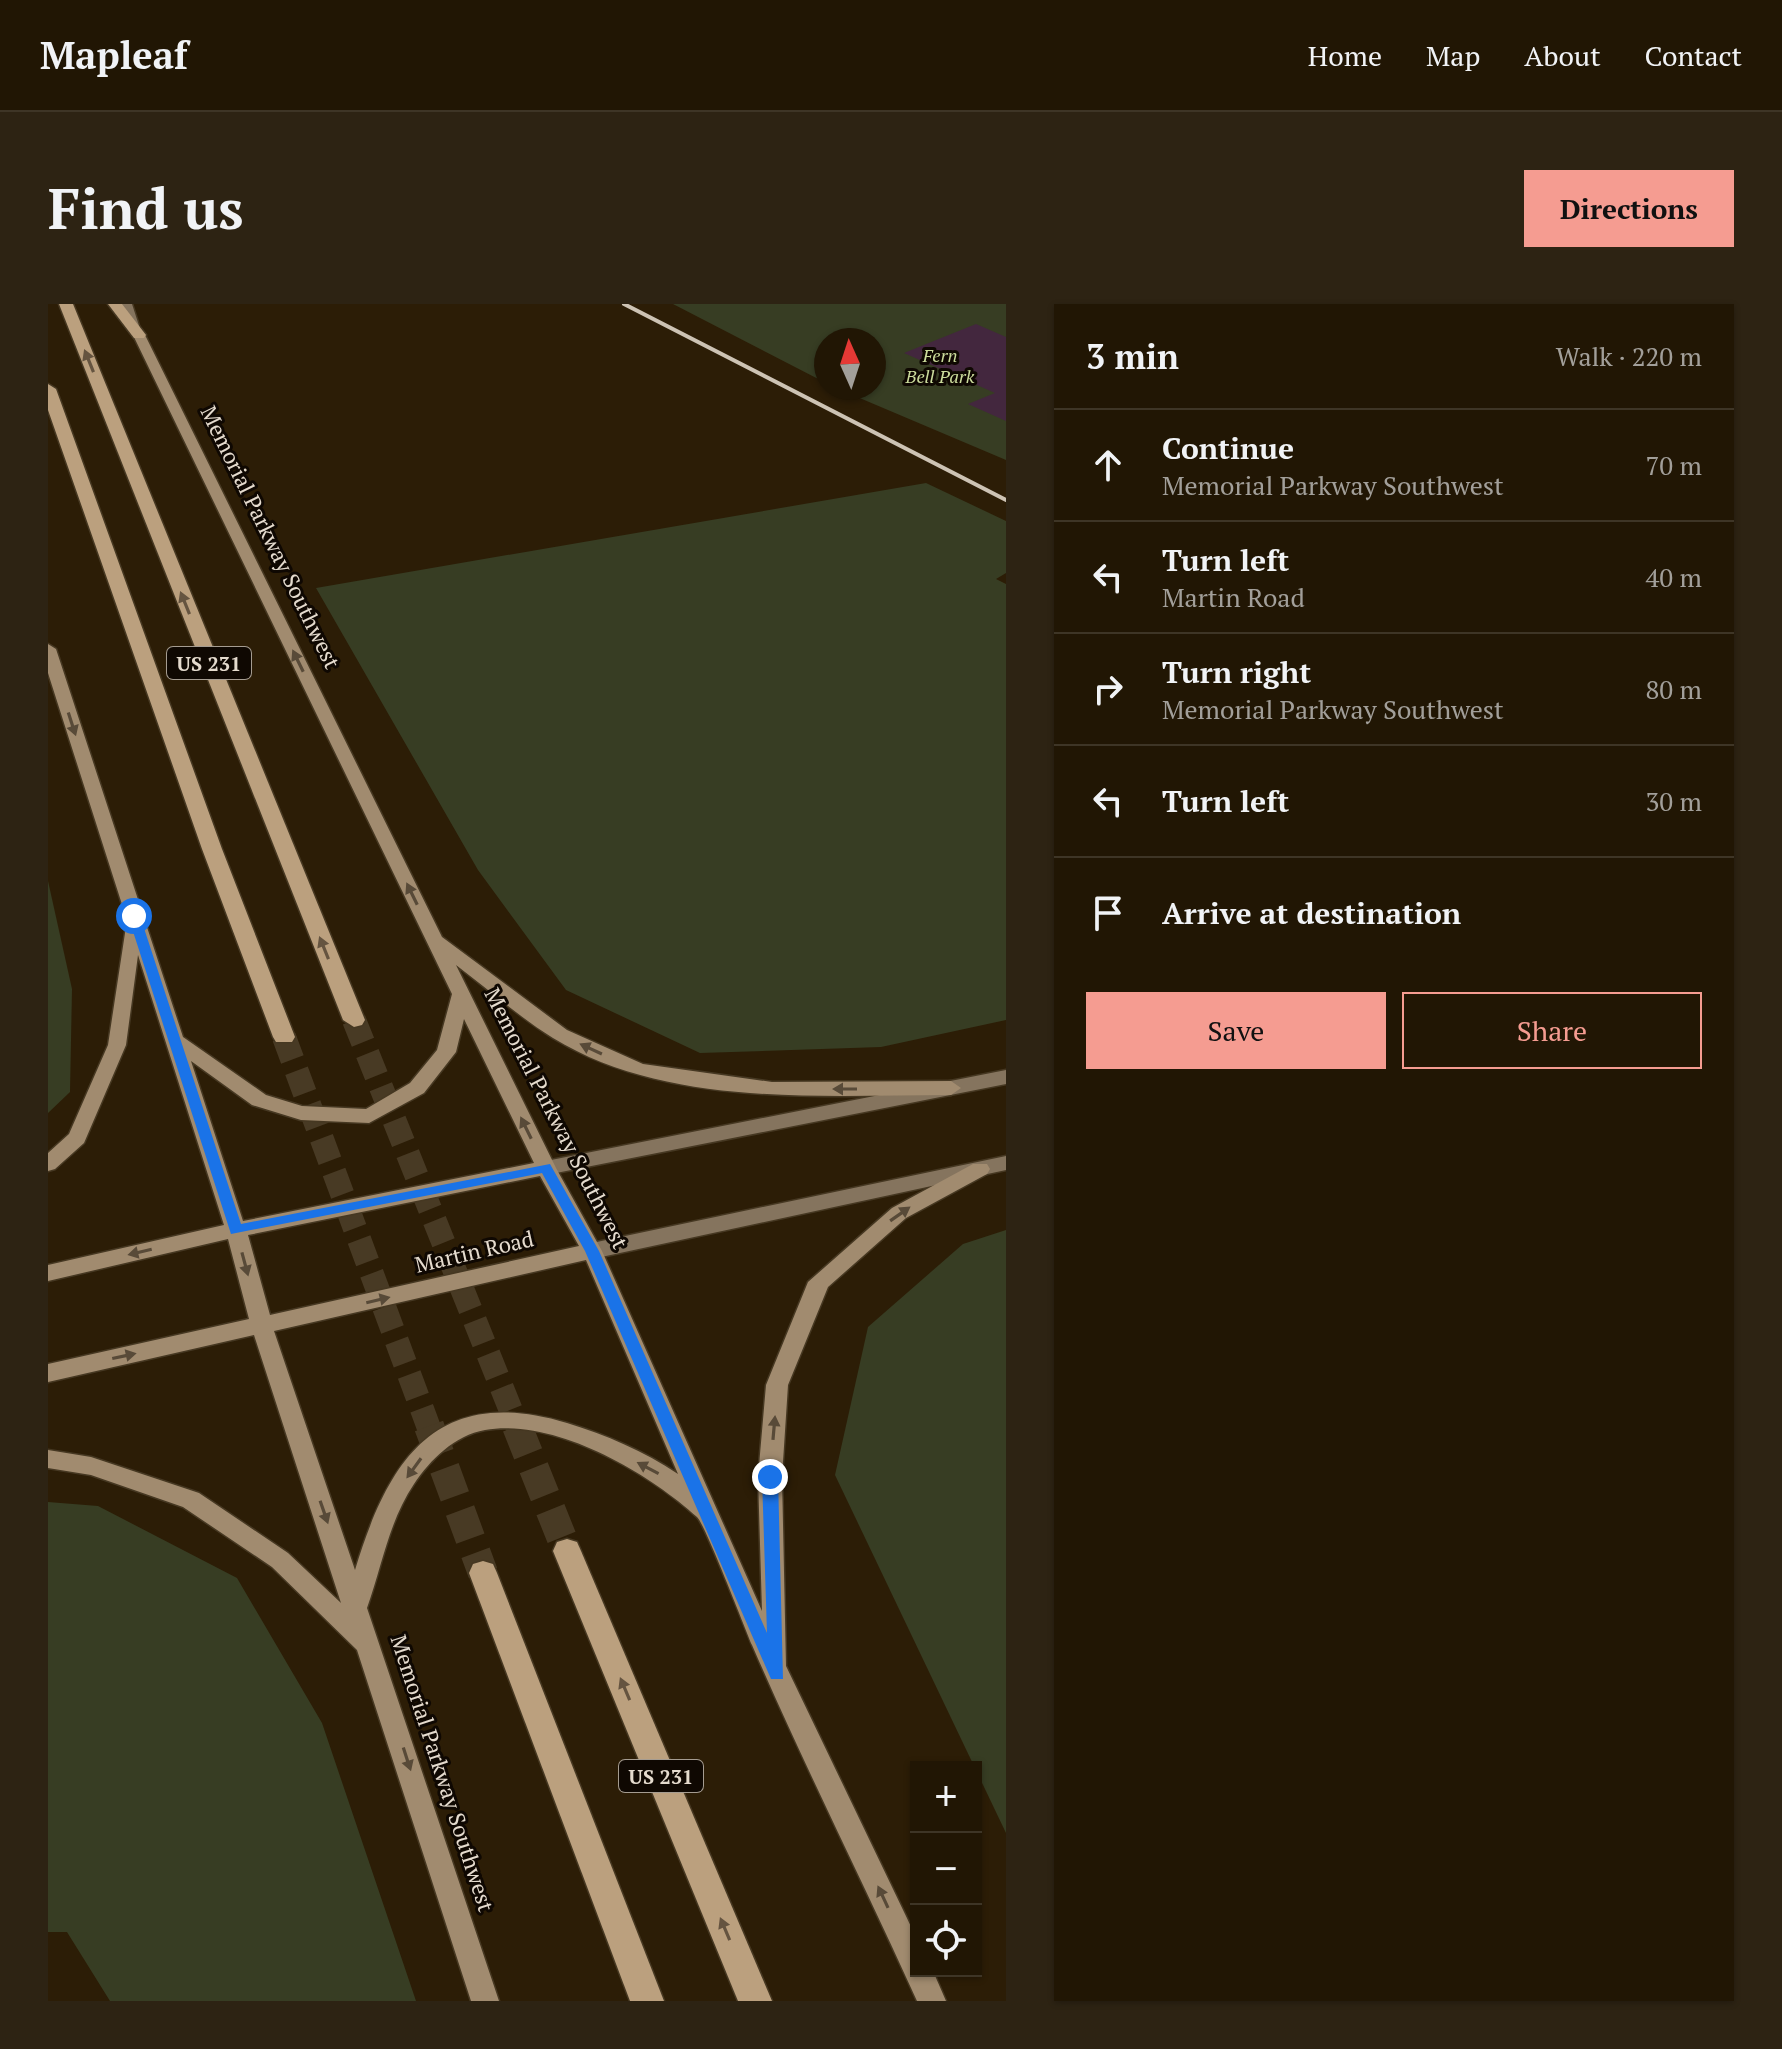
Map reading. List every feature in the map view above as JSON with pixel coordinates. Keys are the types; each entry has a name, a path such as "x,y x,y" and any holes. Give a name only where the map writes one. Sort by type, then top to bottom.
{"highway":[{"name":"US 231","path":"66,304 354,1020"},
{"path":"115,304 139,335"},
{"name":"US 231","path":"48,389 212,849 284,1037"},
{"name":"US 231","path":"567,1551 755,2001"},
{"path":"483,1573 647,2001"}],"main road":[{"name":"Memorial Parkway Southwest","path":"126,304 546,1168 592,1251 777,1673 910,1954"},
{"name":"Memorial Parkway Southwest","path":"48,649 236,1230 262,1326 371,1648 485,2001"},
{"path":"48,1164 77,1138 117,1045 134,916"},
{"path":"434,940 495,982 560,1034 639,1070 772,1089 951,1088"},
{"path":"174,1040 259,1100 301,1113 369,1116 417,1088 446,1052 461,993"},
{"path":"48,1273 236,1230 1006,1077"},
{"name":"Martin Road","path":"48,1373 592,1251 1006,1163"},
{"path":"777,1673 770,1477 777,1385 819,1282 899,1213 980,1169"},
{"path":"356,1606 386,1511 417,1462 449,1433 487,1420 547,1426 605,1445 669,1479 708,1517"},
{"path":"48,1459 91,1466 191,1500 280,1560 371,1648"},
{"name":"Memorial Parkway Southwest","path":"921,1977 932,2001"}],"green space":[{"name":"Fern Bell Park","path":"673,304 1006,304 1006,460 864,400 886,400 886,328 814,328 814,377"},
{"path":"926,483 1006,521 1006,573 996,579 1006,584 1006,1020 881,1047 700,1053 566,990 478,870 316,588"},
{"path":"48,881 72,989 70,1092 48,1113"},
{"path":"1006,1230 1006,1833 982,1783 982,1761 972,1761 835,1475 868,1327 963,1244"},
{"path":"48,1502 98,1506 237,1578 322,1723 416,2001 110,2001 67,1932 48,1932"}],"building":[{"path":"976,324 1006,337 1006,421 968,404 995,393 904,353"}],"tunnel":[{"path":"354,1020 518,1428"},
{"path":"284,1037 429,1428"},
{"path":"429,1426 483,1573"},
{"path":"517,1426 567,1551"}],"railway":[{"path":"624,304 1006,500"}],"route":[{"path":"134,916 236,1230 546,1168 592,1251 777,1673 770,1477"}]}
